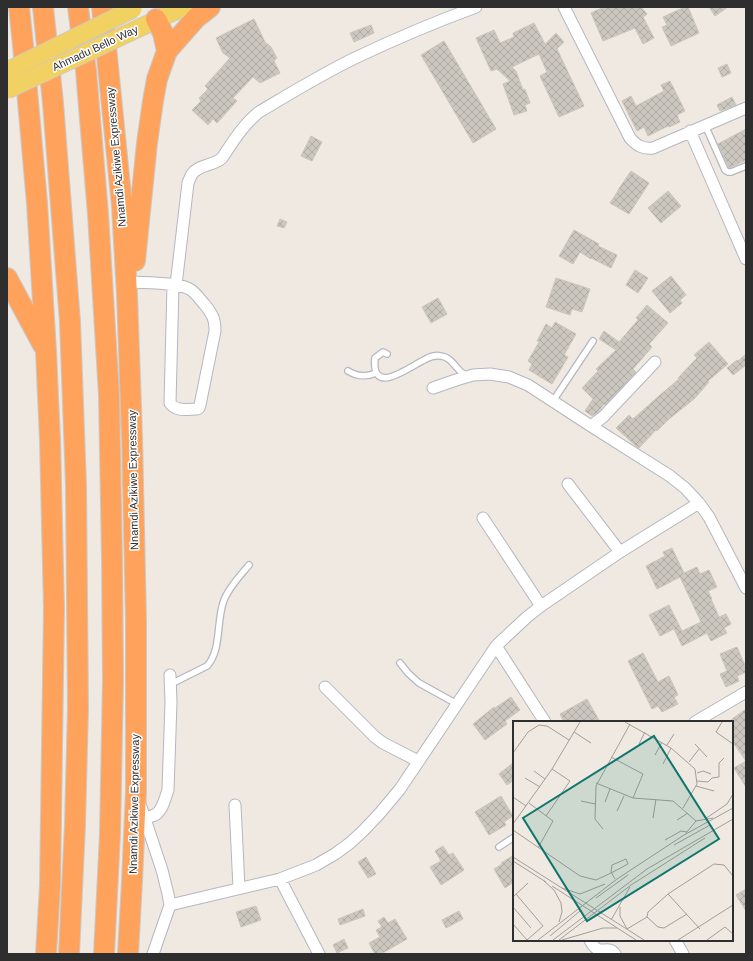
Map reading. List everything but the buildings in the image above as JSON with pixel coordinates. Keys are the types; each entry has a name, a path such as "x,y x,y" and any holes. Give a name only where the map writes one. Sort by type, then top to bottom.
{"highway":[{"path":"19,7 37,202 50,440 54,608 50,886 46,954"},
{"path":"43,7 70,322 76,485 78,708 75,824 69,954"},
{"name":"Nnamdi Azikiwe Expressway","path":"78,7 86,72 109,395 113,687 110,834 104,954"},
{"name":"Nnamdi Azikiwe Expressway","path":"102,7 129,288 136,621 136,791 128,954"},
{"path":"129,288 135,265 147,143 153,101 158,79 167,51 196,18 210,7"},
{"path":"156,19 163,33 167,51"},
{"path":"7,278 46,351"},
{"path":"112,558 136,621"},
{"path":"54,608 61,630 69,668 73,699 78,708"}],"main road":[{"name":"Ahmadu Bello Way","path":"7,90 184,7"},
{"name":"Ahmadu Bello Way","path":"7,70 135,8"}],"street":[{"path":"129,288 175,285 182,285 198,296 213,316 215,331 199,408 179,409 173,407 170,403 175,285 188,183 193,173 201,168 218,162 243,126 259,112 355,58 443,19 476,7"},
{"path":"564,7 630,138 641,147 653,148 746,108"},
{"path":"690,132 746,259"},
{"path":"591,426 604,417 655,362"},
{"path":"432,388 468,377 490,374 509,377 528,385 670,476 685,488 709,517 746,588"},
{"path":"568,484 620,552"},
{"path":"170,905 280,878 316,865 350,843 363,831 400,789 496,646 541,606 620,552 698,503"},
{"path":"483,518 541,606"},
{"path":"496,646 543,721"},
{"path":"145,818 156,814 165,800 168,790 170,679"},
{"path":"325,687 375,737 383,743 418,761"},
{"path":"697,721 746,692"},
{"path":"136,791 162,870 170,905 153,954"},
{"path":"235,805 239,888"},
{"path":"280,878 319,954"},
{"path":"591,941 597,949 610,950 615,954"},
{"path":"676,941 683,954"}],"lane":[{"path":"706,125 725,170 731,172 746,166"},
{"path":"553,401 593,341"},
{"path":"387,354 383,352 375,358 374,366 376,373 382,378 389,378 412,367 426,358 434,356 446,357 468,377"},
{"path":"348,371 355,375 361,376 369,376 376,373"},
{"path":"170,679 207,666 211,661 215,652 224,600 228,591 249,565"},
{"path":"400,663 419,683 457,704"},
{"path":"499,847 513,839"}]}
